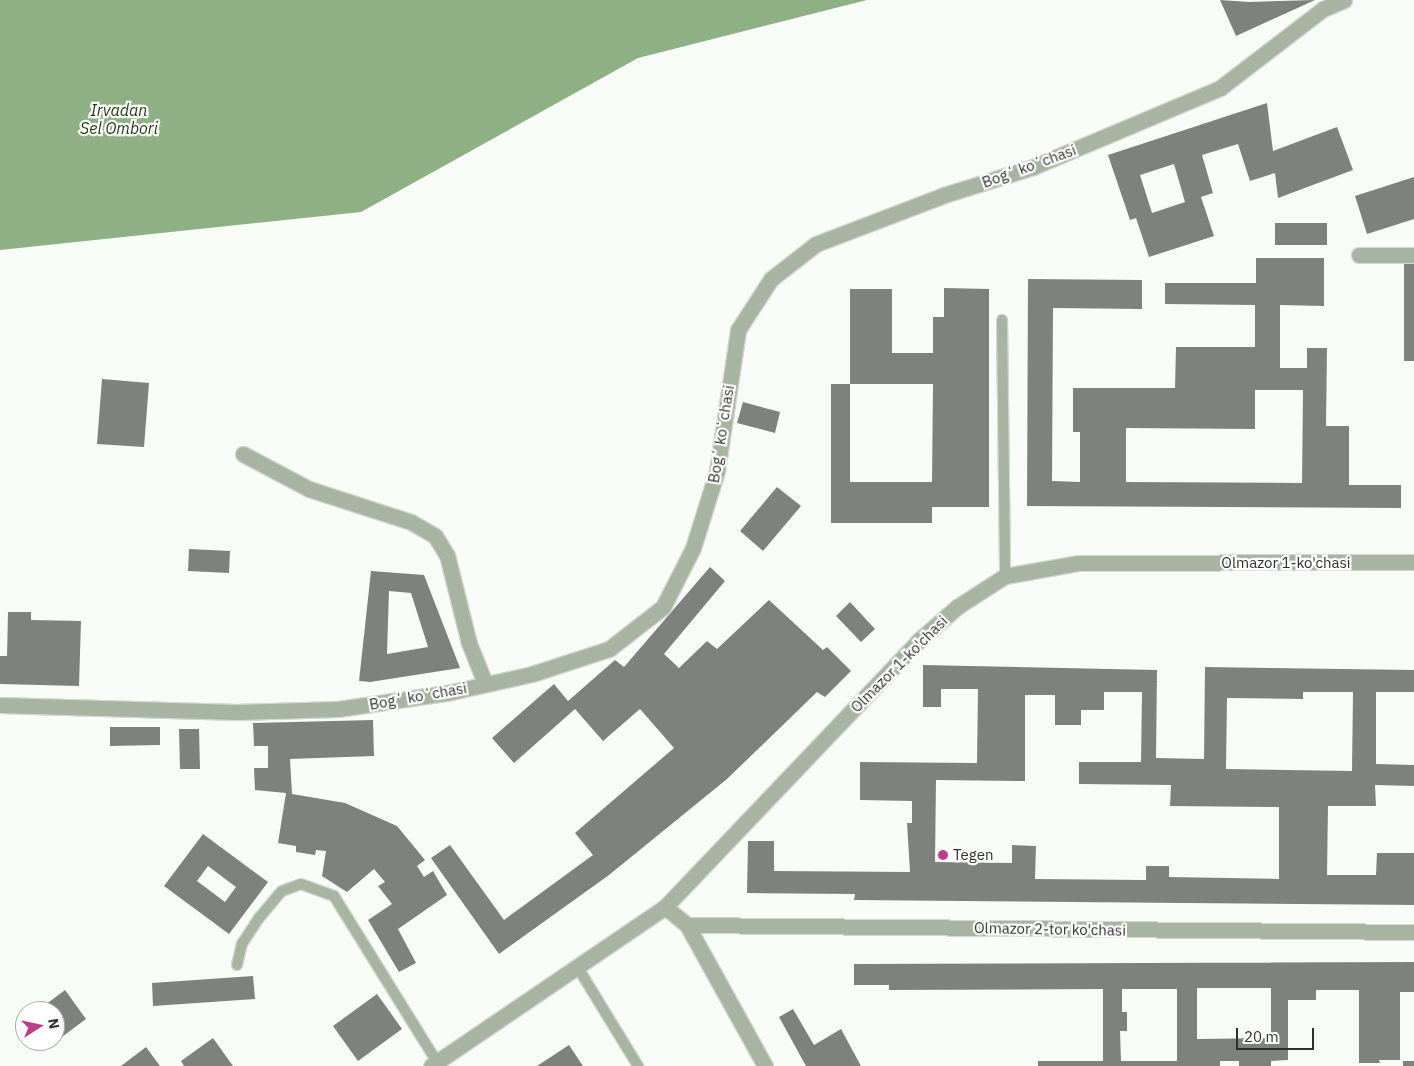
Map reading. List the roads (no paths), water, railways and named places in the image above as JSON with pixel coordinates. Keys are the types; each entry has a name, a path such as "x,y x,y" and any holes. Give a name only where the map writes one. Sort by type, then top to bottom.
{"street":[{"name":"Bogʻ koʻchasi","path":"0,704 237,712 338,709 447,693 532,674 609,649 663,607 693,548 717,471 738,330 771,279 816,244 944,196 1033,166 1220,88 1323,9 1344,0"},
{"path":"1359,255 1414,256"},
{"path":"243,454 309,488 411,522 434,536 447,555 469,643 485,683"},
{"name":"Olmazor 1-ko'chasi","path":"434,1064 578,968 665,907 918,641 957,607 1005,576 1079,563 1414,562"},
{"path":"665,907 687,925 765,1066"},
{"name":"Olmazor 2-tor ko'chasi","path":"687,925 1414,932"}],"lane":[{"path":"1002,320 1005,576"},
{"path":"237,965 242,944 259,918 282,891 301,884 334,896 434,1064"},
{"path":"578,968 638,1066"}],"water":[{"name":"Irvadan Sel Ombori","path":"0,0 867,0 638,58 361,212 0,250"}],"place":[{"name":"Tegen","path":"943,855"}]}
